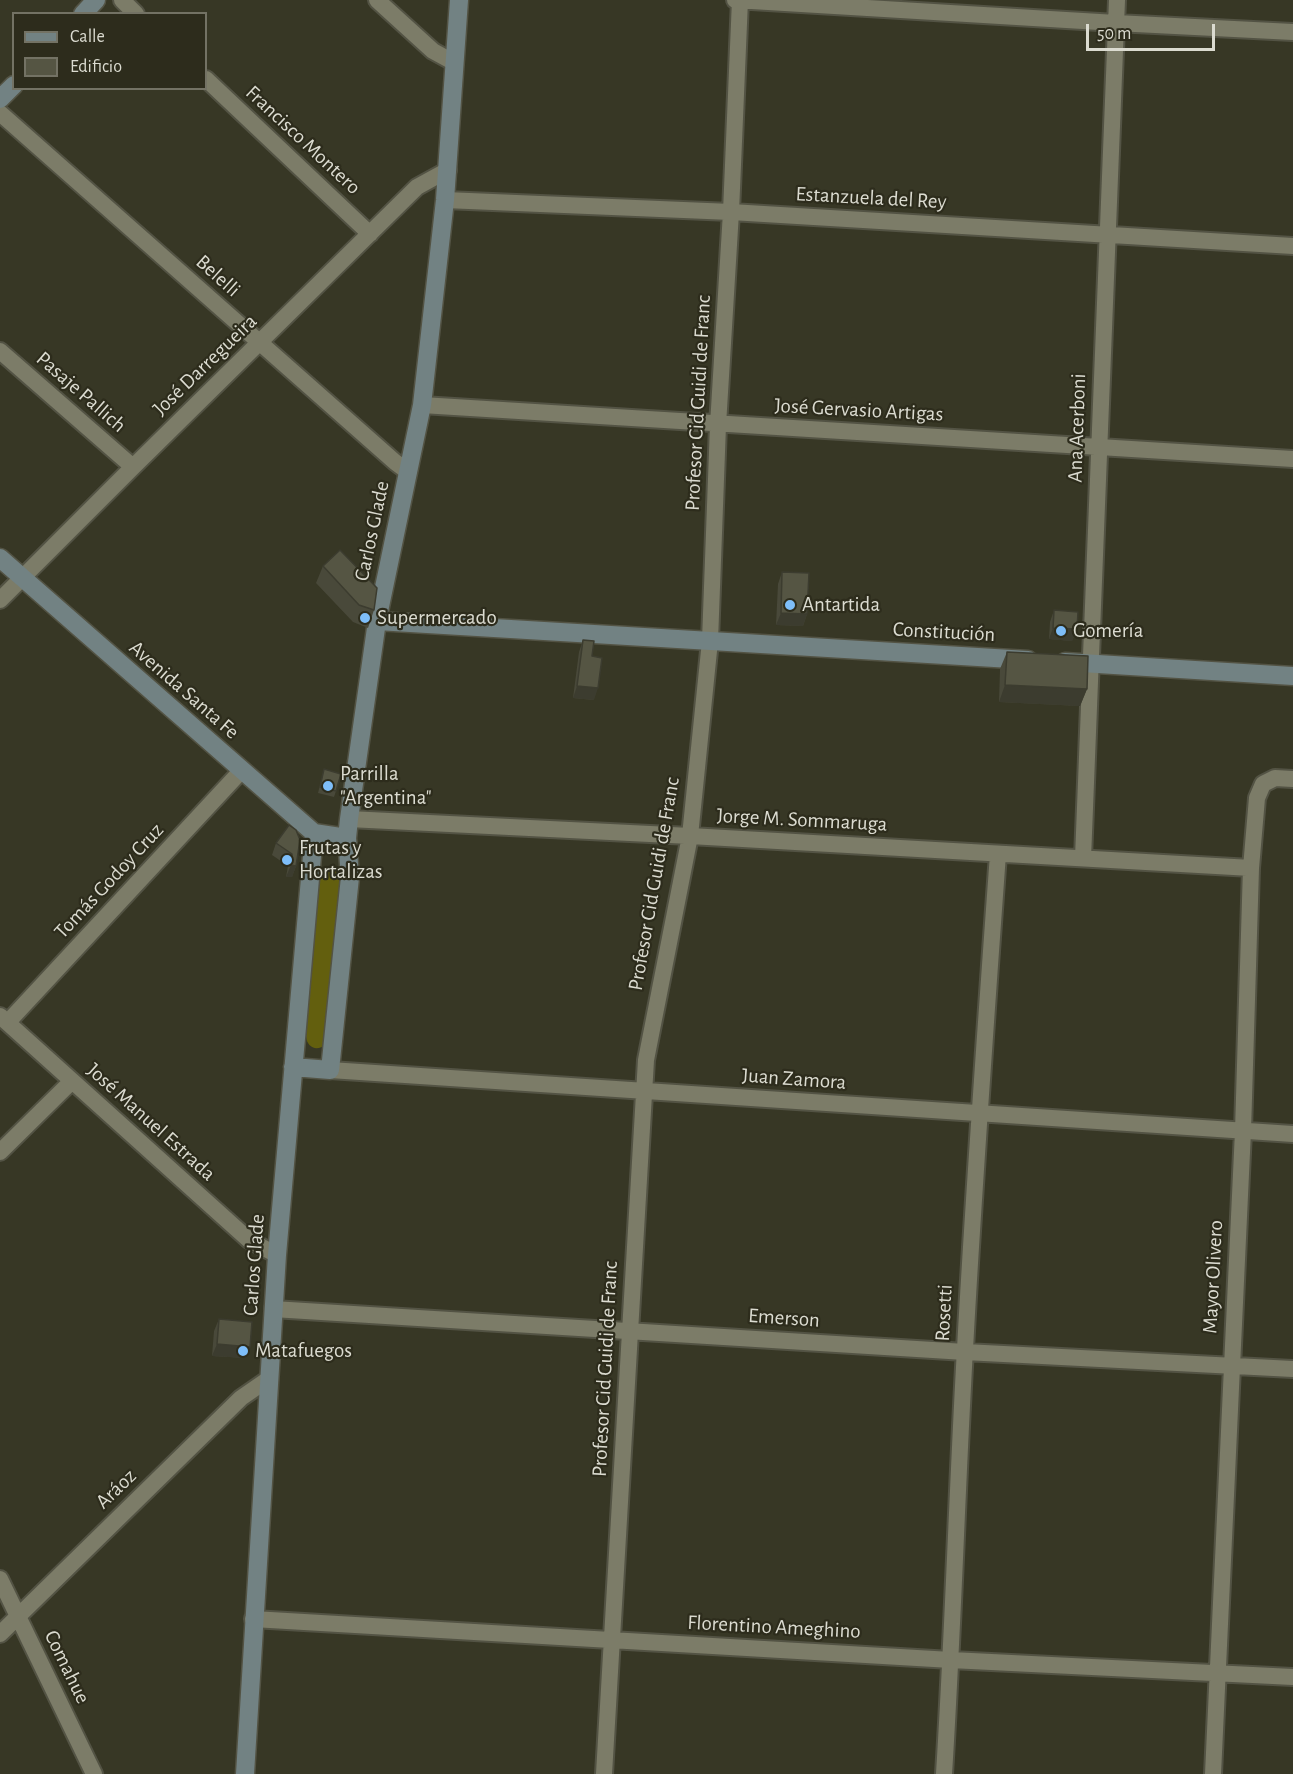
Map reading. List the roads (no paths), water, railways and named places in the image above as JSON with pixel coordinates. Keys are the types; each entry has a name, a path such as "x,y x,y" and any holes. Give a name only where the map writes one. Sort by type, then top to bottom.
{"street":[{"path":"85,12 96,0"},
{"path":"122,0 134,12"},
{"path":"377,0 434,51 455,63"},
{"name":"Carlos Glade","path":"330,1070 350,877 347,838 349,819 377,621 422,405 448,170 459,0"},
{"path":"735,0 1293,32"},
{"name":"Profesor Cid Guidi de Franc","path":"604,1774 643,1091 650,1036 690,836 710,641 718,424 731,212 740,0"},
{"name":"Ana Acerboni","path":"1083,858 1117,0"},
{"name":"Francisco Montero","path":"207,80 370,234"},
{"path":"0,99 12,87"},
{"name":"Belelli","path":"0,113 407,471"},
{"name":"José Darregueira","path":"0,600 417,187 448,170"},
{"name":"Estanzuela del Rey","path":"445,200 731,212 1293,246"},
{"name":"Pasaje Pallich","path":"0,351 133,466"},
{"name":"José Gervasio Artigas","path":"422,405 1293,459"},
{"name":"Avenida Santa Fe","path":"0,558 314,833"},
{"name":"Constitución","path":"377,621 1293,676"},
{"name":"Tomás Godoy Cruz","path":"4,1019 242,770"},
{"name":"Mayor Olivero","path":"1214,1774 1243,1131 1251,868 1257,798 1263,784 1275,778 1293,779"},
{"name":"Jorge M. Sommaruga","path":"349,819 1251,868"},
{"path":"314,833 347,838"},
{"name":"Carlos Glade","path":"244,1774 276,1256 314,833"},
{"name":"Rosetti","path":"944,1774 978,1113 998,854"},
{"name":"José Manuel Estrada","path":"4,1019 249,1240 276,1256"},
{"name":"Juan Zamora","path":"293,1067 1293,1134"},
{"path":"0,1152 72,1081"},
{"name":"Emerson","path":"273,1309 965,1352 1293,1369"},
{"name":"Aráoz","path":"0,1634 241,1398 267,1380"},
{"name":"Comahue","path":"0,1579 94,1774"},
{"name":"Florentino Ameghino","path":"253,1619 951,1660 1293,1677"}],"place":[{"name":"Antartida","path":"790,605"},
{"name":"Supermercado","path":"365,618"},
{"name":"Gomería","path":"1061,631"},
{"name":"Parrilla \"Argentina\"","path":"328,786"},
{"name":"Frutas y Hortalizas","path":"287,860"},
{"name":"Matafuegos","path":"243,1351"}]}
